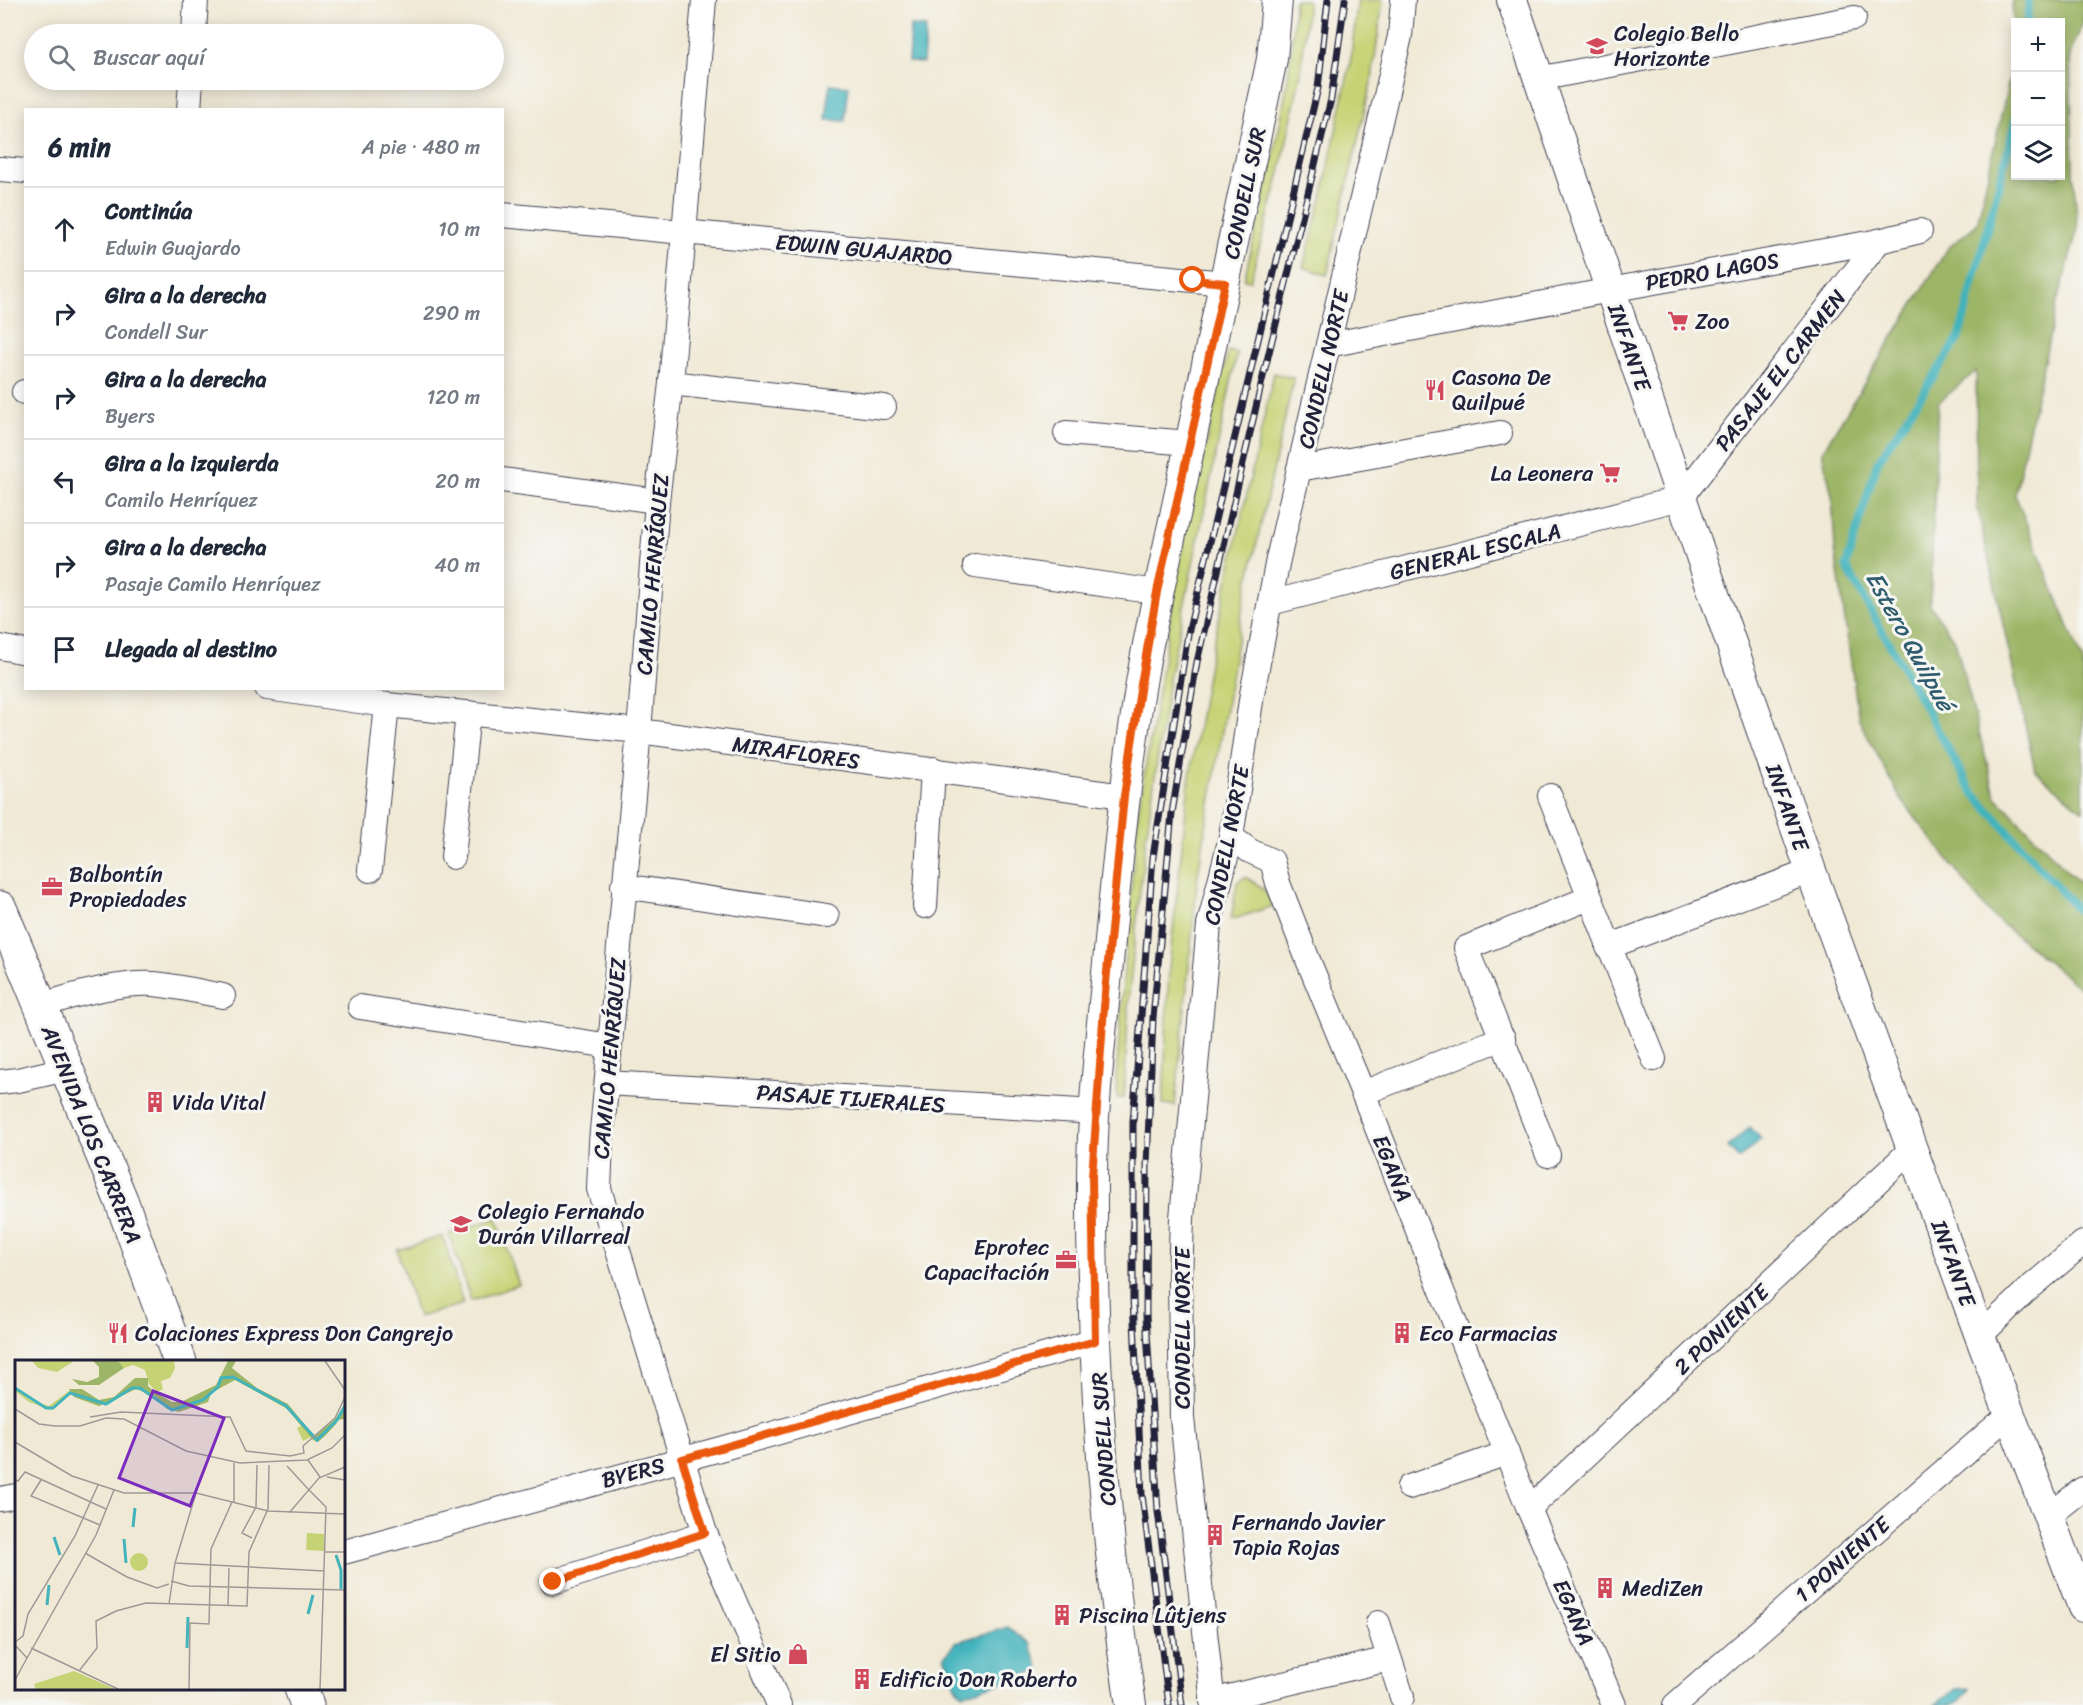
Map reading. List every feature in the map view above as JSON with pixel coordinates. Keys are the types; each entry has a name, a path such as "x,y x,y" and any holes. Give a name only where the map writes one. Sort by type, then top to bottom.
{"main road":[{"name":"AVENIDA LOS CARRERA","path":"0,908 121,1200 179,1360"},
{"path":"301,1690 307,1705"}],"street":[{"path":"195,24 196,0"},
{"name":"CAMILO HENRÍQUEZ","path":"704,0 671,383 657,501 639,731 623,886 599,1189 705,1533 779,1705"},
{"name":"CONDELL SUR","path":"1131,1705 1106,1498 1095,1341 1092,1177 1096,1112 1124,796 1140,690 1157,592 1272,59 1276,0"},
{"name":"CONDELL NORTE","path":"1213,1703 1182,1418 1180,1282 1182,1218 1209,925 1240,844 1252,694 1278,559 1400,36 1403,0"},
{"name":"INFANTE","path":"1512,0 1681,498 1811,871 1980,1336 2083,1607"},
{"path":"1538,79 1854,18"},
{"path":"189,108 190,90"},
{"path":"0,169 24,171"},
{"name":"EDWIN GUAJARDO","path":"504,215 1225,283"},
{"name":"PEDRO LAGOS","path":"1328,345 1879,241 1920,231"},
{"name":"PASAJE EL CARMEN","path":"1681,498 1879,241"},
{"path":"671,383 884,407"},
{"path":"1066,433 1190,443"},
{"path":"1299,469 1500,433"},
{"path":"504,480 657,501"},
{"name":"GENERAL ESCALA","path":"1270,603 1681,498"},
{"path":"975,566 1157,592"},
{"path":"0,647 24,652"},
{"name":"MIRAFLORES","path":"281,690 387,705 639,731 1124,796"},
{"path":"370,870 387,705"},
{"path":"453,858 468,713"},
{"path":"925,906 933,769"},
{"path":"1550,796 1654,1059"},
{"name":"EGAÑA","path":"1240,844 1272,861 1278,883 1308,960 1529,1509 1614,1705"},
{"path":"1608,947 1811,871"},
{"path":"623,886 827,916"},
{"path":"1548,1155 1466,948 1589,898"},
{"path":"40,1006 82,993 140,984 163,985 223,996"},
{"path":"360,1007 610,1046"},
{"path":"1363,1093 1503,1038"},
{"path":"0,1082 66,1069"},
{"name":"PASAJE TIJERALES","path":"606,1083 1096,1112"},
{"name":"2 PONIENTE","path":"1529,1509 1913,1148"},
{"path":"1980,1336 2025,1292 2083,1243"},
{"name":"BYERS","path":"345,1552 682,1459 1095,1341"},
{"name":"1 PONIENTE","path":"1675,1705 2010,1415"},
{"path":"1409,1487 1507,1453"},
{"path":"2049,1515 2083,1489"},
{"path":"0,1499 15,1496"},
{"path":"553,1582 705,1533"},
{"path":"1378,1623 1402,1697"},
{"path":"1213,1703 1389,1659"}],"green space":[{"path":"1294,0 1308,0 1301,73 1280,173 1250,281 1244,280 1277,141 1289,71"},
{"path":"1358,0 1383,0 1372,78 1327,275 1303,267 1322,198 1350,64"},
{"path":"2012,0 2083,0 2083,22 2070,55 2073,172 2078,228 2056,306 2015,495 2083,662 2083,811 2035,770 1977,506 1976,371 1938,403 1930,605 1955,641 1996,797 2083,887 2083,990 1990,914 1901,799 1859,720 1835,550 1832,495 1822,452 1948,248 1977,224 2011,71 2011,180 2065,180 2065,18 2013,18"},
{"path":"1228,351 1237,353 1170,674 1145,845 1129,993 1124,1098 1118,1098 1116,1080 1138,812 1182,547"},
{"path":"1274,373 1294,378 1244,600 1198,875 1175,1106 1163,1104 1169,968 1189,781 1209,663"},
{"path":"1245,877 1263,888 1273,906 1231,920 1237,882"},
{"path":"497,1218 519,1285 471,1301 449,1234"},
{"path":"443,1236 463,1304 418,1317 397,1250"}],"water":[{"path":"910,26 926,27 923,63 908,62"},
{"path":"830,84 849,86 845,121 826,120"},
{"path":"1750,1127 1761,1139 1739,1159 1728,1147"},
{"path":"1008,1627 1030,1644 1040,1671 963,1694 955,1687 944,1656 956,1642"},
{"path":"1969,1688 1957,1703 1935,1705 1956,1689"}],"waterway":[{"name":"Estero Quilpué","path":"2027,18 2029,0"},
{"name":"Estero Quilpué","path":"2014,126 1959,338 1877,463 1846,566 1971,790 2083,916"}],"railway":[{"path":"1169,1705 1142,1495 1133,1299 1133,1122 1153,857 1188,634 1318,88 1328,0"},
{"path":"1182,1705 1158,1511 1146,1315 1147,1165 1153,1018 1172,813 1197,662 1262,381 1331,99 1345,0"}],"place":[{"name":"Colegio Bello Horizonte","path":"1597,46"},
{"name":"Zoo","path":"1678,321"},
{"name":"Casona De Quilpué","path":"1435,390"},
{"name":"La Leonera","path":"1610,473"},
{"name":"Balbontín Propiedades","path":"52,887"},
{"name":"Vida Vital","path":"155,1102"},
{"name":"Colegio Fernando Durán Villarreal","path":"461,1224"},
{"name":"Eprotec Capacitación","path":"1066,1260"},
{"name":"Colaciones Express Don Cangrejo","path":"118,1333"},
{"name":"Eco Farmacias","path":"1402,1333"},
{"name":"Fernando Javier Tapia Rojas","path":"1215,1535"},
{"name":"MediZen","path":"1605,1588"},
{"name":"Piscina Lûtjens","path":"1062,1615"},
{"name":"El Sitio","path":"798,1654"},
{"name":"Edificio Don Roberto","path":"862,1679"}],"route":[{"path":"553,1582 705,1533 682,1459 1095,1341 1092,1177 1105,993 1124,796 1157,592 1225,283 1193,280"}]}
